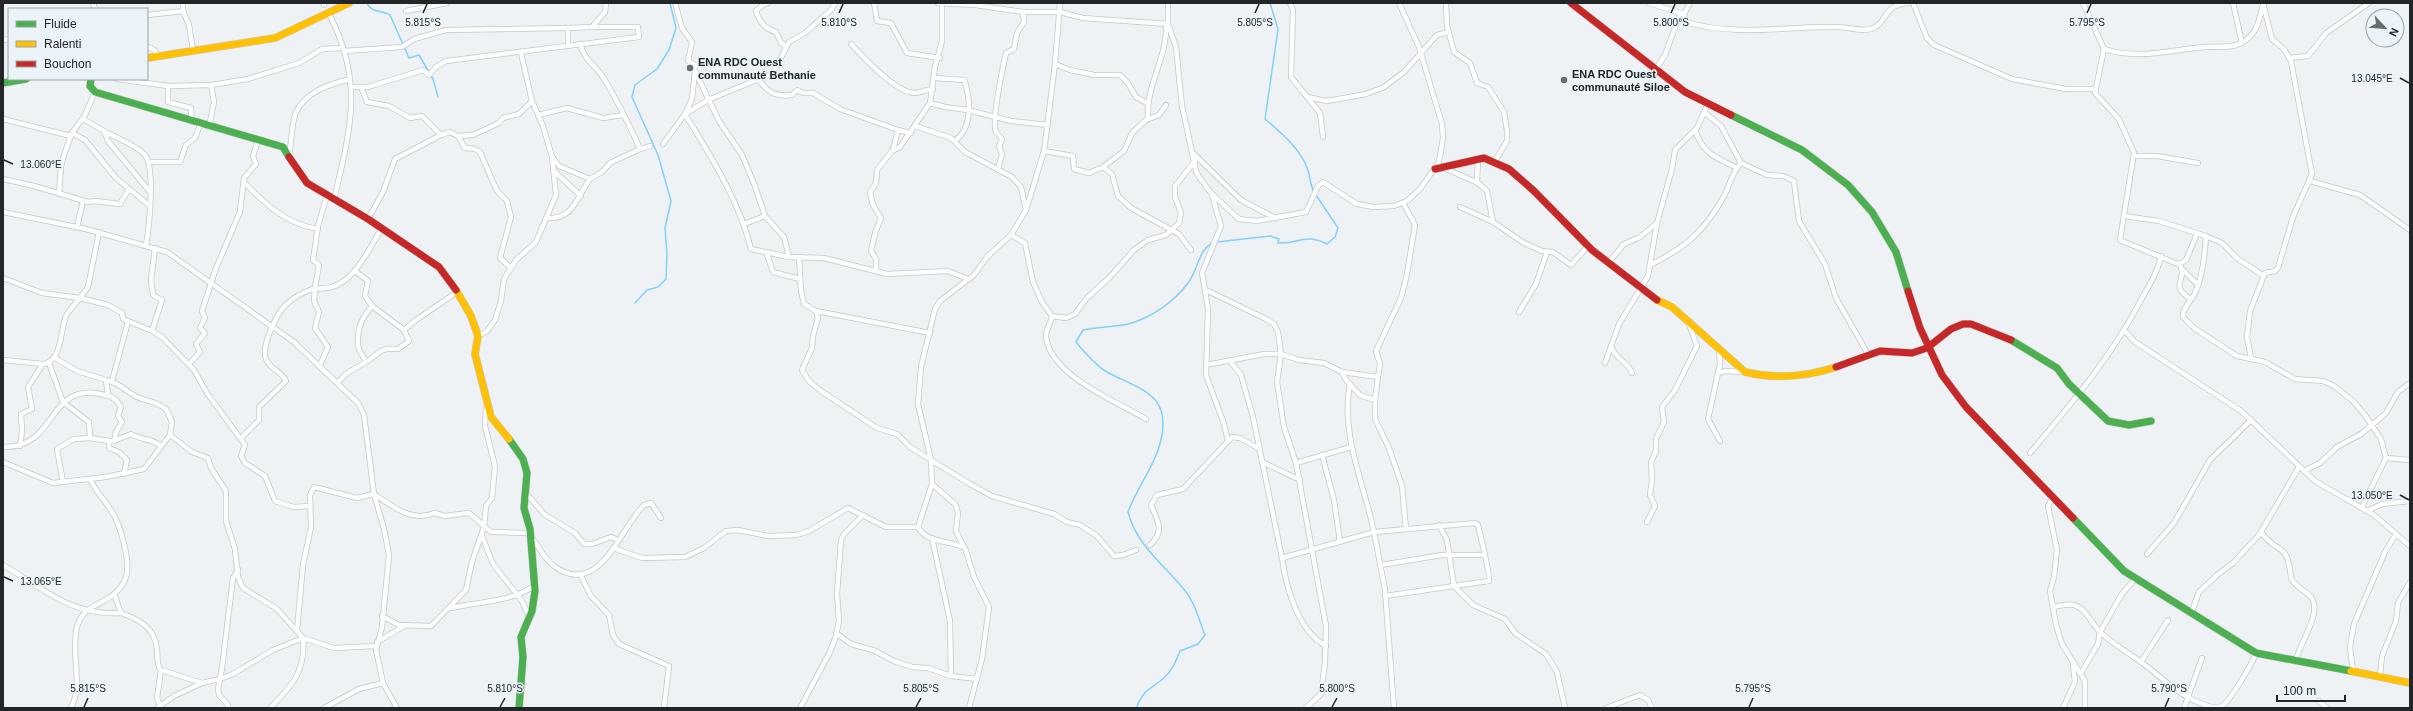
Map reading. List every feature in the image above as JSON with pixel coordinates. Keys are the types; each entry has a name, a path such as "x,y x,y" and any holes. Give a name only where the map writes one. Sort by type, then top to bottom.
{"street":[{"path":"183,3 183,11 189,25 193,50"},
{"path":"148,58 275,38 329,14 349,3"},
{"path":"406,11 447,3"},
{"path":"592,27 605,12 606,3"},
{"path":"663,144 684,114 692,99 695,71 695,65 688,61 692,42 682,28 675,3"},
{"path":"768,3 764,4 756,11 758,16 767,30 776,32 781,43 786,46"},
{"path":"684,114 708,100 775,71 786,46 790,41 811,28 832,9 835,3"},
{"path":"874,3 877,21 891,23 907,53 940,58"},
{"path":"893,150 900,147 906,136 910,133 930,103 935,78 935,67 940,58 943,36 940,3 975,4 1023,12 1060,12 1083,18 1167,24"},
{"path":"918,527 932,484 931,460 918,404 920,375 938,303 977,272 991,253 1011,235 1026,210 1044,151 1056,64 1060,3"},
{"path":"1148,119 1147,103 1166,41 1168,3"},
{"path":"1296,3 1291,5 1290,72 1292,79 1321,115 1323,137"},
{"path":"1167,24 1176,47 1182,106 1194,154 1196,171 1211,193 1239,219 1251,222 1306,212 1318,186 1323,182 1349,200 1365,206 1388,207 1403,203 1420,189 1435,169 1441,156 1443,130 1421,54 1399,3"},
{"path":"1446,3 1449,32 1455,55 1470,62 1477,83 1488,87 1504,112 1508,131 1507,141 1495,161"},
{"path":"1571,3 1685,92 1802,150 1848,185 1872,212 1896,252 1927,348 1942,375 1966,407 2124,571 2256,653 2410,683"},
{"path":"1649,3 1682,14 1686,22 1702,27 1738,30 1838,27 1868,29 1877,26 1890,8 1909,3"},
{"path":"1656,69 1665,55 1682,14 1690,3"},
{"path":"1914,3 1927,38 1934,45 2012,79 2066,89 2094,89"},
{"path":"2083,3 2104,49 2094,89 2100,99 2110,108 2118,119 2135,156 2120,241 2179,264 2198,285"},
{"path":"2233,3 2242,43"},
{"path":"2104,49 2123,55 2162,54 2183,49 2228,46 2242,43 2256,30 2263,3"},
{"path":"2250,358 2247,337 2250,311 2264,276 2267,272 2275,271 2278,268 2295,213 2310,181 2312,168 2290,58 2284,49 2272,38 2263,3"},
{"path":"2290,58 2308,56 2326,33 2369,3"},
{"path":"148,15 183,11"},
{"path":"998,169 1002,154 999,146 1002,139 996,132 996,118 1006,53 1014,48 1017,33 1024,22 1023,12"},
{"path":"320,365 328,347 315,328 319,312 314,301 318,265 313,260 318,229 331,197 350,121 352,87 339,34 329,14"},
{"path":"124,80 168,86 211,85 260,76 299,62 322,49 344,50 405,46 414,39 446,30 638,27 639,37 568,45 521,53 446,61 436,67 429,75 423,70 361,87 352,87"},
{"path":"568,28 568,45"},
{"path":"1307,97 1327,101 1369,93 1384,87 1402,74 1437,35 1449,32"},
{"path":"580,44 585,58 602,76 624,115 640,149"},
{"path":"851,44 876,70 899,86 916,93 933,89"},
{"path":"148,47 154,50 158,56"},
{"path":"478,336 487,330 496,317 501,301 503,282 510,267 536,242 548,218 556,195 552,157 532,101 521,53"},
{"path":"1056,64 1070,70 1094,75 1120,75 1128,83 1136,97 1147,103"},
{"path":"695,71 708,100 715,109 719,121 742,155 755,186 765,216 784,237 789,257"},
{"path":"935,78 964,80 966,85 968,110 967,126 955,141"},
{"path":"289,155 296,113 308,97 325,86 350,79"},
{"path":"758,79 765,88 778,96 792,95 796,90 803,93 813,93 840,109 910,133"},
{"path":"3,83 20,80"},
{"path":"91,80 90,86 95,92 283,148 289,155 302,178 382,228 439,267 457,292 478,336 475,354 487,404 494,422 511,440 523,459 527,473 524,508 531,537 535,584 529,617 521,637 523,657 519,708"},
{"path":"209,127 214,102 211,85"},
{"path":"168,86 168,102 191,108 192,122"},
{"path":"361,87 363,95 368,102 389,106 410,118 422,116 442,135"},
{"path":"59,194 61,166 72,134 83,119 95,92"},
{"path":"368,219 383,192 395,159 450,132 458,136 471,136 499,123 503,118 519,114 532,101"},
{"path":"930,103 945,108 968,110 996,118 1048,124"},
{"path":"1605,363 1612,348 1618,326 1640,287 1648,276 1657,223 1672,169 1675,150 1695,130 1708,104"},
{"path":"1044,151 1074,157 1074,169 1089,173 1103,167 1124,151 1130,135 1148,119 1158,116 1166,105"},
{"path":"538,115 567,108 603,118 624,115"},
{"path":"1704,112 1721,126 1733,152 1741,163 1767,175 1783,176 1794,181 1798,217 1825,264 1836,298 1869,356"},
{"path":"684,114 720,172 744,224 751,249 767,254 789,257 824,258 892,274 948,271 968,279"},
{"path":"3,119 72,134 85,140 116,178 150,206"},
{"path":"83,119 143,153 149,162 150,206 146,245"},
{"path":"149,162 180,162 186,146 195,138 200,124"},
{"path":"915,126 955,141 965,152 998,169 1018,182 1021,187 1026,210"},
{"path":"876,271 876,259 871,251 881,216 873,205 870,193 876,183 877,170 893,150 898,130"},
{"path":"1695,130 1701,145 1707,153 1736,168"},
{"path":"104,131 108,141 150,192"},
{"path":"458,136 465,148 478,150 497,191 507,201 511,219 500,258 510,267"},
{"path":"189,364 200,352 196,343 205,333 200,328 205,318 202,311 211,284 240,212 245,176 256,164 253,156 258,140"},
{"path":"548,218 558,218 573,207 590,179 602,172 610,163 650,146"},
{"path":"1194,154 1241,200 1275,218"},
{"path":"2135,156 2157,156 2198,163"},
{"path":"552,157 559,166 590,179"},
{"path":"1435,169 1478,159 1495,161 1513,171 1588,246 1610,261 1656,300 1669,305 1745,372"},
{"path":"1478,159 1478,183"},
{"path":"1052,316 1066,318 1075,314 1086,298 1110,277 1134,250 1148,240 1162,237 1172,230 1182,217 1175,197 1175,186 1195,161"},
{"path":"1650,265 1688,242 1703,229 1723,198 1736,168 1741,163"},
{"path":"1103,167 1112,174 1118,196 1131,208 1179,234 1191,250"},
{"path":"1442,167 1478,183 1487,190 1493,222"},
{"path":"554,170 581,196"},
{"path":"3,180 83,201 120,204 129,188"},
{"path":"2310,181 2360,195 2410,230"},
{"path":"244,182 278,214 302,226 318,229"},
{"path":"1211,193 1221,230 1202,273 1208,309 1206,365 1207,380 1224,424 1228,441"},
{"path":"77,227 83,201"},
{"path":"1403,203 1414,221 1414,232 1402,295 1376,351 1380,364 1375,400 1376,424 1389,448 1402,486 1406,529"},
{"path":"1460,207 1493,222 1524,243 1547,252 1553,252 1571,265 1588,246"},
{"path":"3,212 99,232 167,252 294,342 338,382 358,403 364,414 374,494 384,529 388,555 382,616 376,644 383,683 397,708"},
{"path":"744,224 765,216"},
{"path":"2124,216 2159,221 2206,236 2222,243 2238,259 2264,276"},
{"path":"1610,261 1624,244 1640,237 1657,223"},
{"path":"241,438 259,420 259,407 286,381 266,359 266,345 272,327 284,306 299,294 315,288 323,289 344,281 355,271 382,228"},
{"path":"3,360 43,364 50,363 55,358 66,317 88,287 99,232"},
{"path":"2179,264 2186,260 2198,234"},
{"path":"1011,235 1025,244 1033,282 1052,316 1046,333 1048,345 1065,370 1082,383 1146,419"},
{"path":"2206,236 2205,254 2198,285 2182,314 2185,321 2228,352 2265,362 2295,379 2323,381 2334,386 2353,400 2381,439 2386,458 2362,507"},
{"path":"152,331 162,300 153,295 151,282 155,248"},
{"path":"1519,312 1536,284 1547,252"},
{"path":"767,254 773,272 800,279"},
{"path":"2030,454 2079,394 2125,331 2159,266 2161,256"},
{"path":"799,257 800,279 804,304 816,311 930,333"},
{"path":"2182,269 2179,288 2182,293 2191,299"},
{"path":"338,382 347,373 366,362 381,350 389,347 398,349 409,341 404,330 372,306 365,296 368,281 355,271"},
{"path":"3,278 42,293 80,298 113,308 121,312 123,319 128,322 152,331 162,337 189,364 210,397 241,438 246,446 240,456 245,463 265,476 275,501 293,507 310,506"},
{"path":"1206,290 1274,324 1278,332 1281,354 1277,382 1284,430 1296,463 1300,480 1324,614 1326,646 1321,694 1306,708"},
{"path":"404,330 457,292"},
{"path":"366,362 358,346 359,340 357,334 360,322 372,306"},
{"path":"816,311 818,321 813,336 812,348 802,370 809,381 877,428 897,434 910,447 992,496 1054,514 1067,522 1080,525 1097,536 1114,556 1123,555 1136,550"},
{"path":"112,381 128,322"},
{"path":"1647,522 1655,506 1650,495 1652,480 1651,462 1656,449 1656,439 1664,422 1662,407 1675,390 1697,346 1689,324"},
{"path":"1718,373 1726,371 1745,372 1759,375 1806,375 1869,356 1880,351 1912,353 1927,348 1944,333 1963,324 1984,328 2015,341 2028,351 2057,368 2066,381 2112,423 2129,426 2151,421"},
{"path":"2125,331 2134,342 2235,407 2320,485 2362,507 2410,546"},
{"path":"1718,347 1720,359 1708,419 1720,441"},
{"path":"1612,348 1614,354 1628,366 1632,373"},
{"path":"1206,365 1230,362 1264,354 1281,354 1299,360 1324,364 1342,372 1378,377"},
{"path":"3,462 49,482 63,482 124,474 144,469 170,436 172,422 166,409 148,399 142,399 112,381 77,371 55,358"},
{"path":"1230,362 1241,375 1253,417 1285,577 1302,620 1314,638 1326,646"},
{"path":"50,363 63,402 89,422 90,438"},
{"path":"20,446 22,431 20,415 32,409 28,387 43,364"},
{"path":"1342,372 1360,395 1375,400"},
{"path":"106,380 108,396"},
{"path":"1350,384 1346,404 1351,447 1374,532 1381,565 1394,708"},
{"path":"2304,471 2320,463 2337,447 2361,434 2372,425 2386,413 2398,392 2410,384"},
{"path":"3,447 20,446 41,433 63,402 74,394 85,392 108,396 116,400 120,407 118,416 122,422 109,448 119,452 127,461 124,474"},
{"path":"382,616 395,624 404,626 431,626 451,608 466,590 472,562 482,536 486,506 492,498 495,472 485,426 487,404"},
{"path":"2147,554 2174,523 2210,460 2250,420"},
{"path":"63,482 57,457 57,449 74,439 90,438 112,441 132,434 139,439 152,439 161,446"},
{"path":"170,436 192,452 208,458 211,468 225,486 227,493 226,520 236,551 238,569 243,588 277,609 303,638 304,652 302,666 290,686 270,708"},
{"path":"1150,545 1158,538 1160,531 1151,505 1153,499 1162,494 1177,492 1184,489 1228,441 1235,437 1258,448"},
{"path":"1296,463 1351,447"},
{"path":"1322,456 1334,500 1340,542"},
{"path":"2386,458 2410,460"},
{"path":"1262,462 1300,480"},
{"path":"2191,614 2199,592 2237,559 2261,532 2299,467"},
{"path":"71,708 77,690 74,654 76,634 81,615 114,594 126,576 123,541 113,512 98,495 90,479"},
{"path":"932,484 955,504 958,513 956,531 964,548 974,577 989,607 984,648 969,708"},
{"path":"297,630 303,565 311,527 311,490 314,487 357,498 374,494 403,513 418,517 428,516 434,513 445,516 469,513 484,527 496,532 524,533 531,537 547,560 563,572 581,576 594,570 613,548 636,513 647,502 653,505 661,518"},
{"path":"525,492 544,514 575,533 584,544 592,544 611,537 618,540"},
{"path":"2053,497 2048,506 2057,550 2054,577 2050,591 2060,638 2081,673 2086,688 2085,708"},
{"path":"2367,511 2382,504 2410,501"},
{"path":"613,548 642,558 685,557 700,551 726,531 738,530 768,536 796,535 809,531 848,508 886,527 918,527 932,538 964,548"},
{"path":"800,708 830,652 839,621 837,594 841,540 844,534 862,515"},
{"path":"1282,558 1374,532 1439,525 1477,524 1483,555 1490,574 1489,581 1385,596"},
{"path":"1439,525 1447,540 1454,586 1473,604 1505,619 1515,633 1546,654 1557,672 1565,708"},
{"path":"2261,532 2269,541 2285,551 2289,559 2290,578 2311,597 2314,605 2314,617 2299,648 2296,661"},
{"path":"2354,672 2350,647 2354,624 2385,552 2396,534"},
{"path":"482,536 493,564 525,606 529,617"},
{"path":"932,538 950,621 951,676"},
{"path":"1381,565 1440,555 1483,555"},
{"path":"3,565 68,606 87,611 121,613 134,616 150,630 156,643 157,663 161,670 157,698 158,707 202,683 220,679 243,668 273,650 303,638 334,648 376,644 404,626"},
{"path":"228,705 219,693 220,679 233,578 238,569"},
{"path":"581,576 591,596 609,615 613,635 619,644 669,666 664,708"},
{"path":"2081,673 2098,644 2100,632 2122,594 2135,579"},
{"path":"2380,677 2382,656 2396,621 2398,603 2410,582"},
{"path":"451,608 517,595 535,584"},
{"path":"114,594 121,613"},
{"path":"2053,607 2067,604 2079,608 2100,632 2141,662 2187,699 2213,708 2225,705 2231,699 2242,677 2253,662 2256,653"},
{"path":"2141,662 2168,620"},
{"path":"836,633 854,646 872,650 894,661 912,666 928,668 951,676 977,679"},
{"path":"2184,708 2202,658"},
{"path":"2063,708 2075,682 2073,661"},
{"path":"161,670 202,683"},
{"path":"324,708 353,692 383,683"},
{"path":"1606,708 1640,695 1648,700 1652,708"},
{"path":"2319,701 2327,708"}],"waterway":[{"path":"367,3 374,10 390,15 409,58 419,55 433,79 438,97"},
{"path":"635,303 647,290 658,287 666,279 667,254 665,228 671,201 658,155 632,97 635,85 657,69 669,50 676,28 670,3"},
{"path":"1270,3 1278,29 1265,119 1290,142 1301,155 1308,170 1314,192"},
{"path":"1217,242 1270,236 1279,239 1278,243 1313,239 1327,244 1335,237 1338,228 1316,195"},
{"path":"1136,708 1145,693 1164,678 1169,672 1180,651 1198,644 1205,635 1195,607 1189,597 1145,546 1138,536 1128,512 1155,459 1161,440 1163,424 1162,412 1157,402 1150,395 1098,366 1076,342 1083,330 1128,324 1145,318 1169,303 1188,283 1204,250 1213,243"}],"traffic: fast":[{"path":"3,83 20,80"},
{"path":"91,80 90,86 95,92 283,147 289,157"},
{"path":"1731,115 1802,150 1848,185 1872,212 1896,252 1908,291"},
{"path":"2011,340 2057,368 2069,384 2108,421 2129,425 2151,421"},
{"path":"509,439 523,459 527,473 524,508 530,529 535,591 532,611 521,637 523,657 519,708"},
{"path":"2073,518 2124,571 2256,653 2351,671"}],"traffic: slow":[{"path":"148,58 275,38 349,3"},
{"path":"456,290 471,316 478,336 475,354 491,417 509,439"},
{"path":"1657,300 1672,307 1745,372 1768,376 1790,376 1813,373 1836,367"},
{"path":"2351,671 2410,683"}],"traffic: jam":[{"path":"1571,3 1685,92 1731,115"},
{"path":"289,157 307,183 368,219 439,267 456,290"},
{"path":"1435,169 1484,158 1509,169 1534,191 1592,250 1657,300"},
{"path":"1908,291 1920,328 1942,375 1966,407 2073,518"},
{"path":"1836,367 1880,351 1912,353 1927,348 1951,329 1963,324 1971,324 2011,340"}],"place":[{"name":"ENA RDC Ouest communauté Bethanie","path":"690,68"},
{"name":"ENA RDC Ouest communauté Siloe","path":"1564,80"}]}
